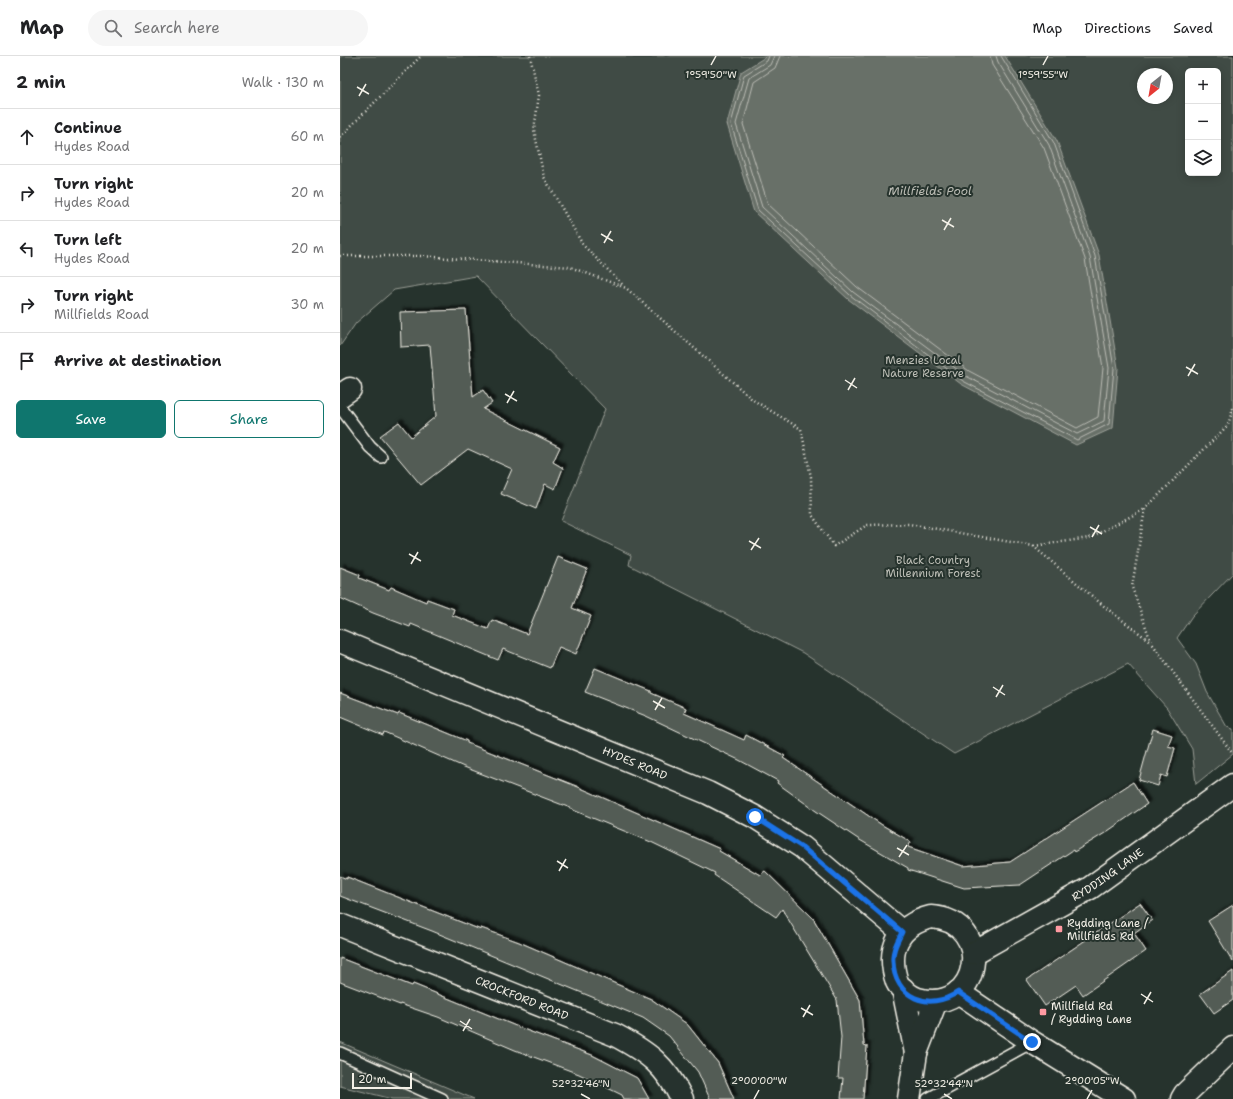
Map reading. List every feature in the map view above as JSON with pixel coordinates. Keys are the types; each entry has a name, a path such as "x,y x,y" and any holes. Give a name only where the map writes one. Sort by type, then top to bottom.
{"street":[{"name":"HYDES ROAD","path":"340,641 708,793 755,817 802,847 902,932"},
{"name":"RYDDING LANE","path":"974,953 1090,888 1233,785"},
{"path":"931,917 940,917 955,924 960,929 974,953 973,967 969,979 958,992 948,998 936,1001 916,998 898,985 892,960 894,948 902,932 910,924 921,919 931,917"},
{"name":"CROCKFORD ROAD","path":"340,925 615,1035 641,1049 657,1062 672,1079 682,1099"},
{"path":"902,989 916,1053"},
{"path":"958,992 1032,1042 1124,1099"},
{"path":"909,1099 916,1053 936,1001"},
{"path":"1182,1099 1185,1094 1233,1048"}],"lane":[{"path":"343,397 370,447 381,457"},
{"path":"928,1099 1032,1042"},
{"path":"340,1053 442,1099"}],"path":[{"path":"340,137 421,56"},
{"path":"530,56 539,95 534,130 544,177 583,244 626,288 753,400 801,429 811,477 812,515 834,546 867,525 909,524 1034,546 1089,538 1145,509 1228,425 1233,408"},
{"path":"340,256 421,256 570,267 626,288"},
{"path":"1145,509 1132,587 1151,642"},
{"path":"1034,546 1105,607 1151,642 1233,754"}],"green space":[{"name":"Menzies Local Nature Reserve","path":"340,56 1233,56 1233,573 1192,616 1177,638 1196,664 1207,692 1227,727 1233,729 1233,754 1196,784 1192,749 1167,708 1128,664 954,754 803,653 629,565 631,555 561,521 605,409 476,276 394,290 356,323 340,346"},
{"path":"340,1042 474,1099 393,1099 340,1086"}],"water":[{"name":"Millfields Pool","path":"767,56 1005,56 1057,141 1099,255 1118,368 1113,428 1076,445 961,384 848,299 754,212 727,124 741,72"}],"building":[{"path":"466,310 473,397 483,390 492,403 483,409 560,447 553,462 563,468 555,489 545,484 536,509 501,494 512,469 468,449 421,485 380,436 399,422 411,437 436,416 430,345 401,347 400,312"},
{"path":"558,557 587,569 572,608 591,616 576,654 559,647 550,668 503,649 498,660 411,624 410,627 373,613 340,598 340,567 360,575 359,578 389,590 391,587 426,602 427,599 454,609 452,615 488,629 492,620 527,634"},
{"path":"595,668 651,691 651,693 686,708 684,713 744,740 746,735 785,756 783,758 882,825 911,842 908,847 963,866 1010,862 1133,782 1147,804 1105,833 1074,852 1073,850 1020,885 964,888 908,870 908,868 858,839 816,811 777,783 778,781 739,760 646,716 585,692"},
{"path":"340,693 398,715 399,713 467,741 467,743 576,786 720,849 719,851 760,875 765,871 813,918 860,1000 864,1045 867,1046 863,1099 841,1099 843,1078 838,1078 841,1037 837,1000 782,909 776,917 714,875 715,873 651,842 573,809 464,767 384,732 383,735 340,717"},
{"path":"1153,729 1172,735 1168,746 1175,748 1167,777 1161,775 1158,786 1139,780"},
{"path":"340,876 347,879 347,877 481,930 481,928 519,942 651,999 687,1024 718,1063 734,1099 710,1099 698,1072 669,1036 643,1018 432,931 340,896"},
{"path":"1140,903 1152,920 1134,933 1146,951 1083,995 1076,985 1045,1006 1027,980"},
{"path":"1233,905 1233,962 1208,921"},
{"path":"340,958 412,986 413,984 523,1029 592,1055 637,1078 649,1099 624,1099 622,1095 579,1074 515,1050 438,1017 400,1005 340,982"},
{"path":"1233,971 1233,1000 1214,1013 1200,994"}],"place":[{"name":"Rydding Lane / Millfields Rd","path":"1059,929"},
{"name":"Millfield Rd / Rydding Lane","path":"1043,1012"}],"route":[{"path":"755,817 802,847 902,932 894,948 892,960 898,985 908,994 925,1001 936,1001 952,997 958,992 1032,1042"}],"park label":[{"name":"Black Country Millennium Forest","path":"933,566"}]}
